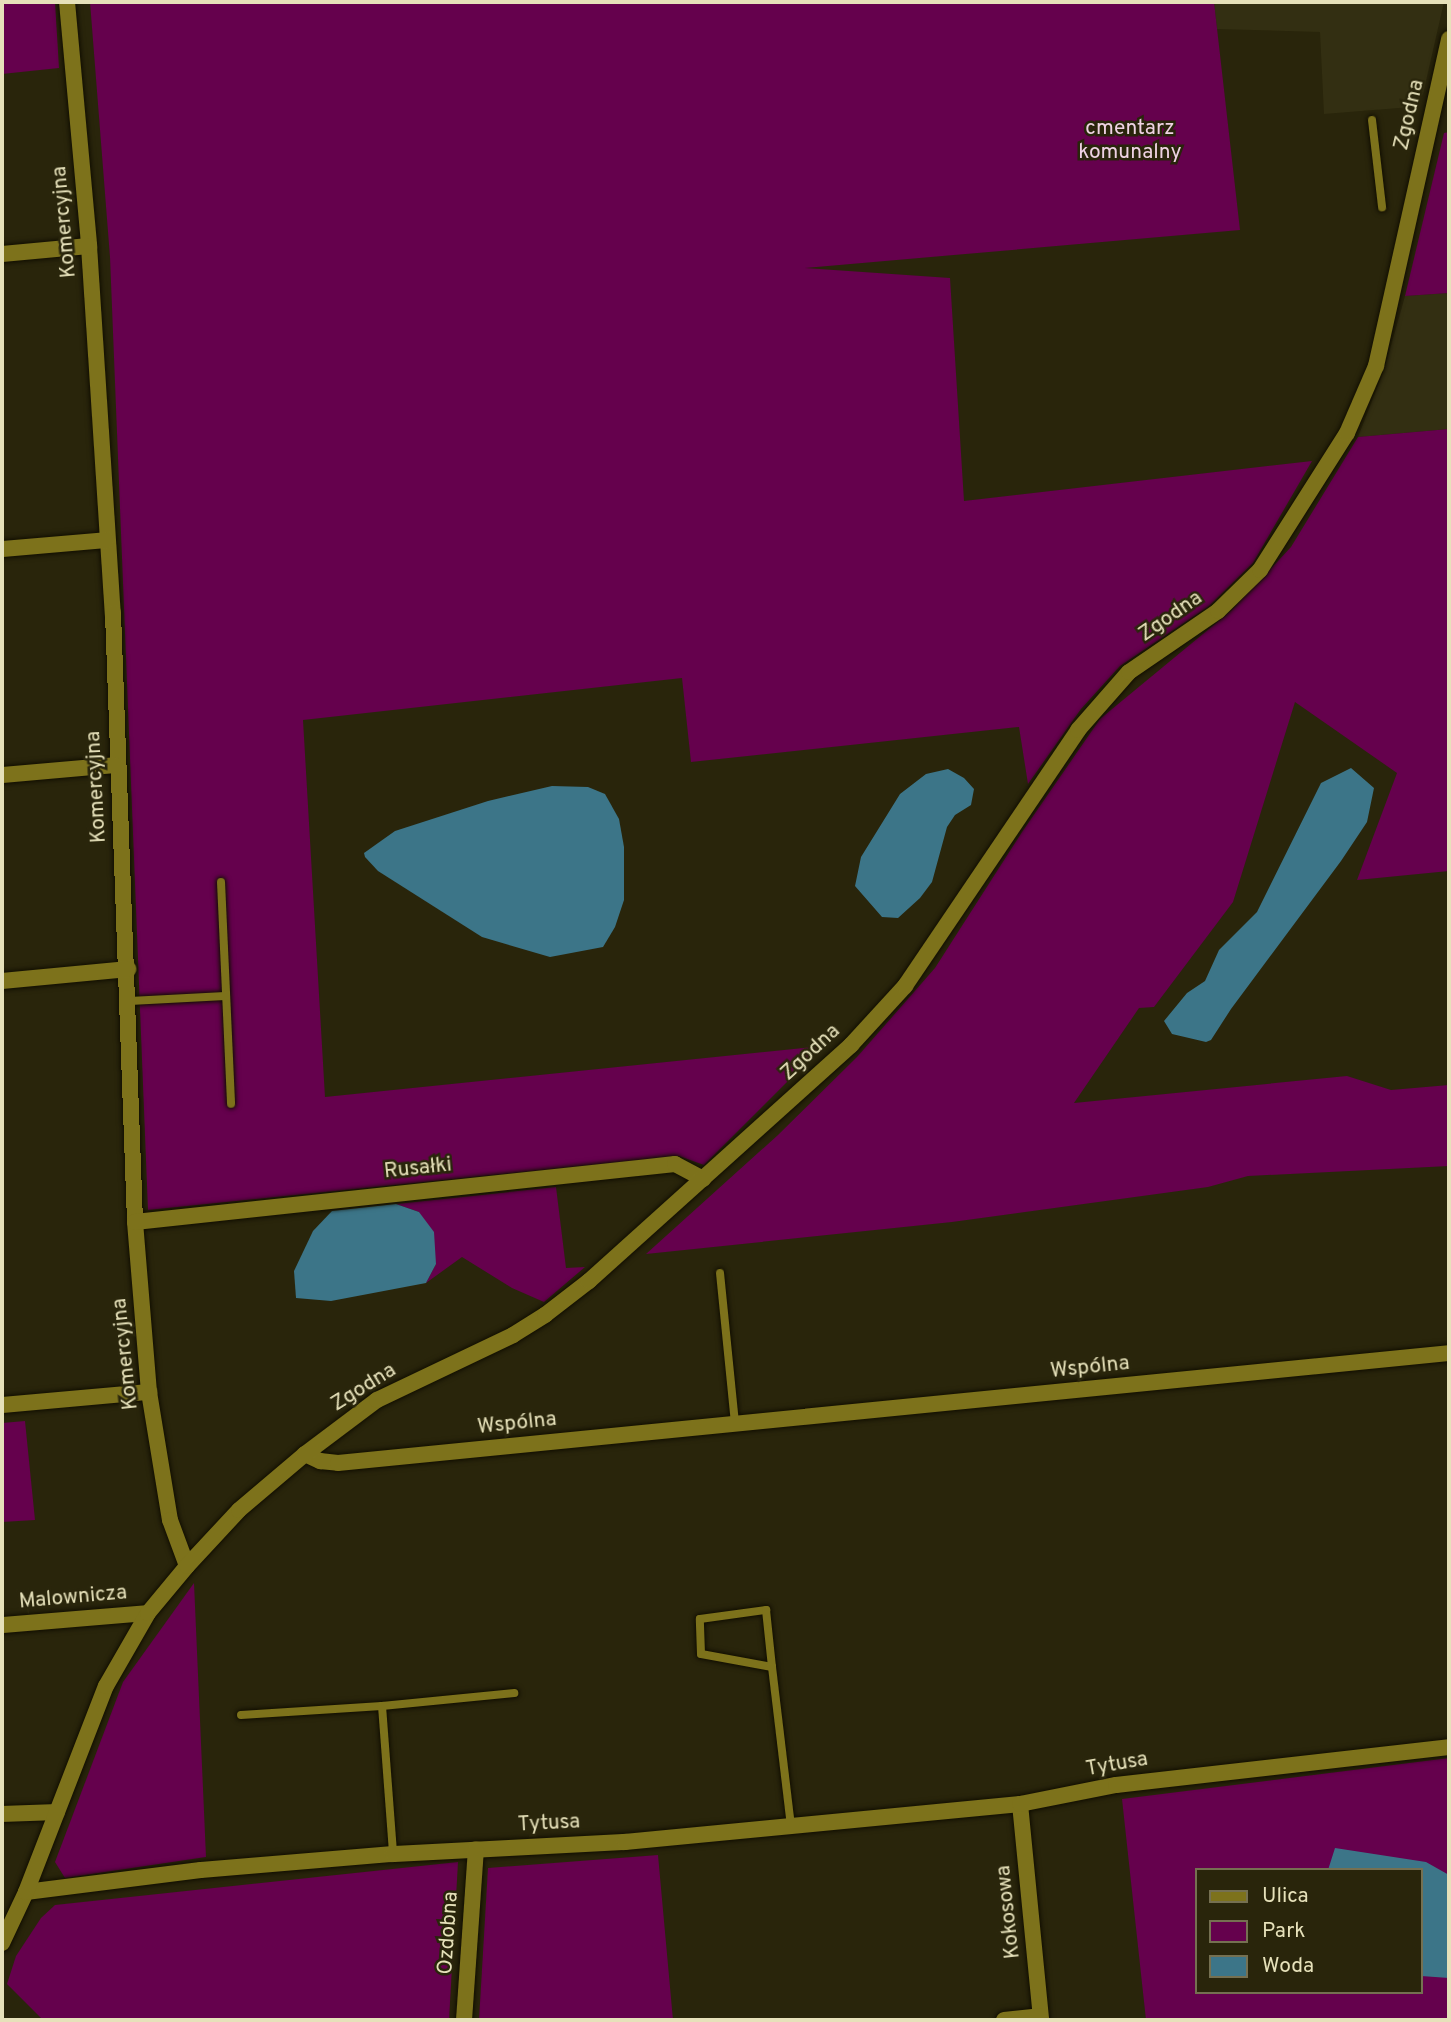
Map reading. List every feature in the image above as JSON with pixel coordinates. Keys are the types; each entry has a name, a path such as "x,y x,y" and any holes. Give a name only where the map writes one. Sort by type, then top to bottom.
{"street":[{"name":"Komercyjna","path":"66,2 89,246 113,613 116,765 128,969 135,1222 149,1392 170,1520 187,1566"},
{"name":"Zgodna","path":"2,1943 26,1892 90,1720 148,1613 187,1566 239,1510 305,1454 377,1400 513,1335 545,1315 589,1281 851,1045 905,986 1078,730 1129,672 1218,611 1261,570 1347,433 1376,366 1449,39"},
{"path":"2,254 89,246"},
{"path":"2,549 107,540"},
{"path":"2,775 116,765"},
{"path":"2,981 128,969"},
{"name":"Rusałki","path":"135,1222 675,1164 703,1179"},
{"name":"Wspólna","path":"305,1454 320,1461 338,1463 1449,1353"},
{"path":"2,1405 149,1392"},
{"name":"Malownicza","path":"2,1625 148,1613"},
{"name":"Tytusa","path":"26,1892 201,1870 393,1854 625,1842 1020,1804 1116,1784 1449,1747"},
{"name":"Kokosowa","path":"1004,2020 1040,2018 1020,1804"},
{"path":"2,1814 57,1812"},
{"name":"Ozdobna","path":"464,2020 476,1849"}],"lane":[{"path":"1372,120 1382,207"},
{"path":"221,882 231,1104"},
{"path":"129,1001 226,996"},
{"path":"720,1273 735,1424"},
{"path":"772,1667 701,1654 699,1619 766,1610 791,1827"},
{"path":"240,1715 382,1706 514,1693"},
{"path":"382,1706 393,1854"}],"shaded area":[{"path":"1214,2 1444,2 1423,94 1411,107 1324,114 1320,32 1217,29"},
{"path":"1449,293 1449,429 1358,437 1384,370 1405,296"}],"green space":[{"path":"2,2 55,2 59,68 2,74"},
{"name":"cmentarz komunalny","path":"90,2 1214,2 1240,230 805,268 950,278 964,501 1312,461 1253,563 1209,606 1120,666 1081,709 1028,784 1019,727 691,762 682,678 303,720 325,1097 823,1046 704,1165 679,1156 148,1210 110,257"},
{"path":"1449,132 1449,293 1405,296 1444,133"},
{"path":"1449,429 1449,871 1357,880 1397,773 1295,702 1233,902 1154,1007 1139,1008 1074,1103 1347,1076 1391,1090 1449,1085 1449,1166 1248,1176 1208,1187 952,1222 646,1254 778,1135 857,1057 935,968 1022,832 1100,719 1232,610 1291,547 1358,437"},
{"path":"556,1187 566,1268 585,1267 544,1302 512,1288 462,1257 426,1283 436,1264 419,1212 396,1204"},
{"path":"25,1421 35,1520 2,1522 2,1423"},
{"path":"194,1583 206,1857 65,1878 55,1862 123,1682"},
{"path":"1449,1758 1449,2020 1146,2020 1122,1799"},
{"path":"658,1855 673,2020 479,2020 488,1868"},
{"path":"458,1862 449,2020 43,2020 7,1984 16,1956 41,1918 55,1905"}],"water":[{"path":"1351,768 1374,788 1367,822 1341,861 1211,1040 1206,1042 1172,1034 1164,1021 1187,993 1205,981 1219,950 1257,912 1321,783"},
{"path":"948,769 964,778 974,789 971,805 955,815 947,827 932,882 920,898 898,918 882,917 855,886 861,857 900,794 926,774"},
{"path":"552,786 588,787 605,794 619,819 624,847 624,900 615,927 603,947 550,957 482,937 378,871 365,857 364,853 395,831 488,801"},
{"path":"396,1204 419,1212 434,1232 436,1264 426,1283 331,1301 296,1298 294,1271 313,1231 332,1211"},
{"path":"1335,1848 1426,1862 1449,1875 1449,1978 1423,1976 1423,1868 1329,1868"}]}
